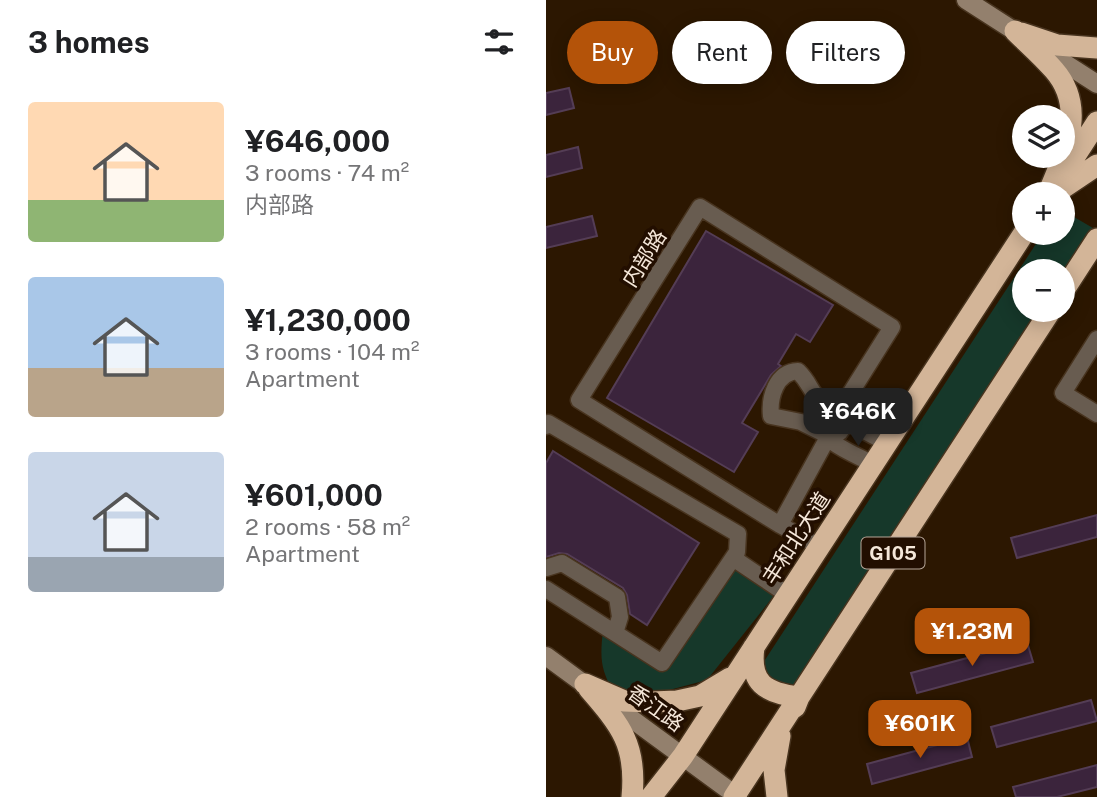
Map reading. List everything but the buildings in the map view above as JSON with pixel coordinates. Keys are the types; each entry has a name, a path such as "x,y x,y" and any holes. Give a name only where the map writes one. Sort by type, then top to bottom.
{"highway":[{"path":"1015,31 1058,45 1097,48"},
{"path":"1015,31 1056,72 1071,105 1073,121 1070,137 1054,182"},
{"path":"1058,182 1097,122"},
{"path":"1069,182 1097,165"},
{"path":"1075,273 1097,239"},
{"name":"丰和北大道","path":"651,797 754,647 1016,245"},
{"name":"G105","path":"736,796 1043,322"},
{"path":"754,647 751,667 756,678 780,695 799,697 778,740 774,770 777,797"},
{"path":"585,684 624,701 677,701 700,696 735,675"},
{"path":"585,684 619,723 628,746 634,784 632,797"}],"main road":[{"path":"966,0 1097,84"},
{"name":"香江路","path":"546,656 736,796"}],"street":[{"name":"内部路","path":"819,546 780,525 579,400 700,207 892,327 839,406"},
{"path":"1097,339 1063,393 1097,414"},
{"path":"873,464 801,422 771,416 771,401 778,382 785,374 798,371 812,394 839,406 846,422 887,443"},
{"path":"780,525 824,435 820,425 825,415 839,406"},
{"path":"824,435 840,432 846,422"},
{"path":"546,426 548,423 738,534 735,555 662,663 546,589"},
{"path":"735,555 790,592"},
{"path":"546,568 562,563 617,597 620,617 615,633"}],"green space":[{"path":"1075,218 1093,228 1073,259 1026,259 1035,245 1075,245"},
{"path":"1012,281 1012,322 1032,322 790,691 759,669"},
{"path":"731,562 776,593 707,680 639,698 614,694 602,663 603,629 664,666"}]}
